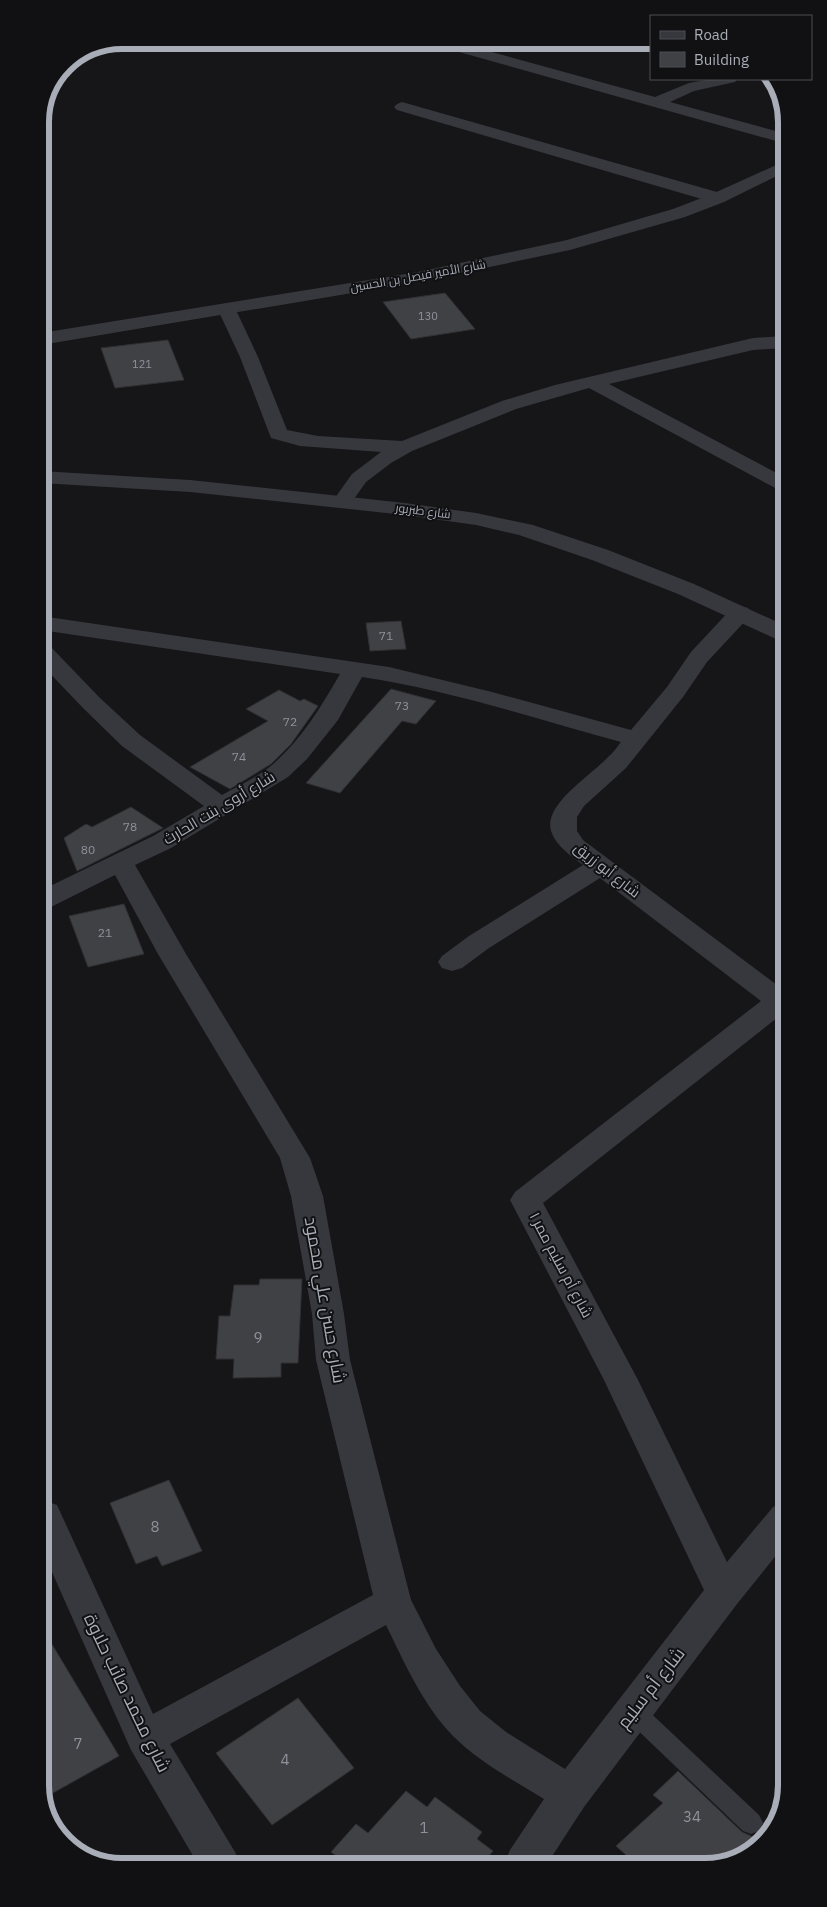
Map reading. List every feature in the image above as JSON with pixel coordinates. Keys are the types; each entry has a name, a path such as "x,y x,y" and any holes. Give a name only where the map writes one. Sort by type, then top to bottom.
{"street":[{"path":"465,49 778,137"},
{"path":"657,102 688,88 725,80"},
{"path":"402,107 712,196"},
{"name":"شارع الأمير فيصل بن الحسين","path":"712,196 778,163"},
{"name":"شارع الأمير فيصل بن الحسين","path":"49,338 227,310 331,284 554,239 634,220 712,196 778,168"},
{"name":"شارع الأمير فيصل بن الحسين","path":"49,324 331,284"},
{"path":"227,310 249,357 278,434 301,440 405,447"},
{"path":"342,502 359,478 370,468 405,447 509,405 592,382 744,346 778,343"},
{"path":"592,382 778,482"},
{"name":"شارع طبربور","path":"49,477 162,484 444,513 525,530 600,555 740,613 778,631"},
{"name":"شارع أبو زريق","path":"740,613 699,657 675,692 617,763 574,802 564,817 564,831 573,845 778,1000"},
{"path":"49,624 355,668 440,686 636,740"},
{"path":"49,658 72,684 128,738 223,807"},
{"name":"شارع أروى بنت الحارث","path":"49,898 121,863 223,807 279,772 298,754 329,715 355,668"},
{"name":"شارع حسن علي محمود","path":"121,863 172,954 295,1158 307,1196 328,1314 333,1360 393,1602 423,1661 446,1698 466,1723 492,1745 570,1794"},
{"path":"452,962 479,942 600,866"},
{"name":"شارع أم سليم ممر ١","path":"724,1594 620,1378 526,1200 778,1006"},
{"name":"شارع محمد صائب حلاوة","path":"49,1526 145,1738 216,1858"},
{"name":"شارع أم سليم","path":"528,1858 570,1794 778,1527"},
{"path":"145,1738 393,1602"}],"lane":[{"path":"633,1711 750,1823"}],"building":[{"path":"445,293 475,329 411,339 383,302"},
{"path":"168,340 184,380 115,388 101,348"},
{"path":"401,621 406,649 370,651 366,623"},
{"path":"391,689 436,701 416,724 402,721 340,793 306,783"},
{"path":"279,690 300,701 304,699 318,706 291,744 271,764 230,789 190,767 268,721 246,709"},
{"path":"131,807 163,828 77,871 64,838 86,824 92,827"},
{"path":"124,904 144,954 88,967 69,916"},
{"path":"260,1279 302,1279 298,1363 281,1363 281,1377 233,1378 234,1359 216,1359 219,1316 230,1316 234,1285 259,1285"},
{"path":"169,1480 202,1551 162,1566 157,1556 136,1564 110,1503"},
{"path":"49,1639 119,1756 50,1795"},
{"path":"298,1698 354,1768 272,1825 216,1753"},
{"path":"678,1771 742,1832 755,1839 738,1851 715,1858 629,1858 616,1846 663,1803 653,1795"},
{"path":"406,1791 427,1807 435,1797 482,1832 477,1839 493,1851 487,1858 339,1858 331,1852 356,1824 368,1833"}]}
